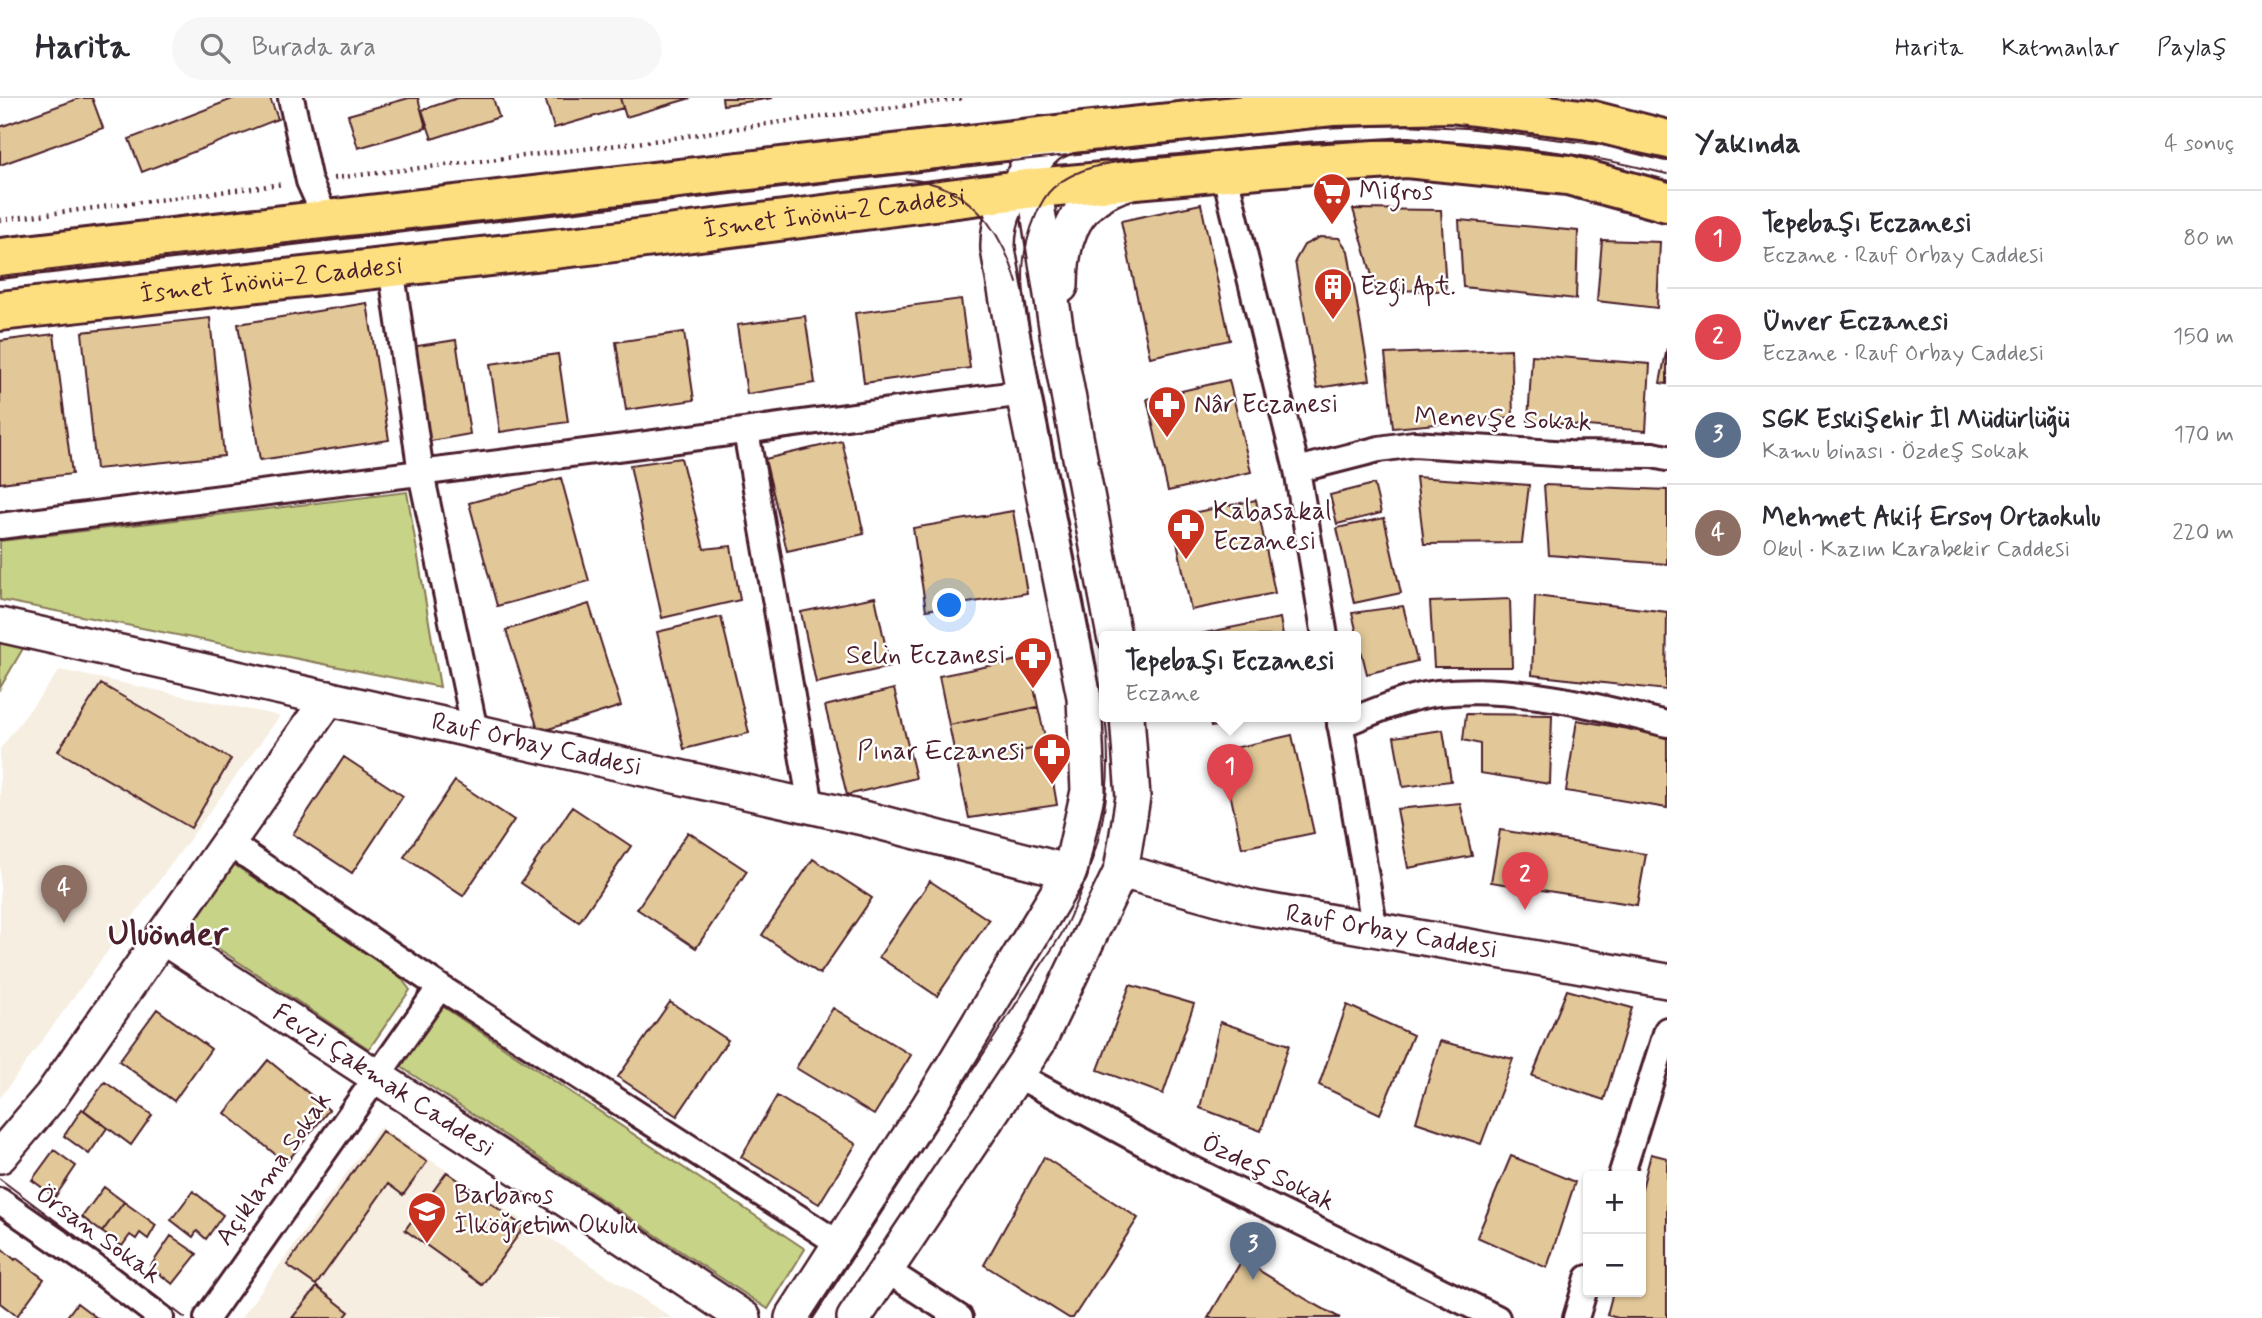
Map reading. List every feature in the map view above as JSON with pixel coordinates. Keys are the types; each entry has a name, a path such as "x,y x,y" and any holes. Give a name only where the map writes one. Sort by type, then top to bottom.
{"main road":[{"name":"İsmet İnönü-2 Caddesi","path":"0,258 1330,102 1450,103 1589,120 1667,140"},
{"name":"İsmet İnönü-2 Caddesi","path":"0,311 703,232 925,201 1026,182 1149,178 1407,158 1568,175 1667,202"}],"street":[{"path":"291,98 309,181 327,221"},
{"path":"792,1318 928,1107 1070,872 1088,791 1084,697 1023,393 997,234 1002,213 1026,182 1041,152 1051,144 1082,132"},
{"path":"984,143 1007,146 1025,159 1026,182 1113,631"},
{"path":"1224,171 1297,470 1324,631"},
{"path":"1060,352 1061,270 1064,247 1072,228 1085,207 1108,189 1149,178"},
{"path":"925,201 957,208 978,220 988,232 1001,266"},
{"path":"391,267 421,473 475,731"},
{"path":"0,526 1023,393"},
{"path":"746,430 811,806"},
{"name":"Menevşe Sokak","path":"1297,470 1379,449 1414,444 1569,454 1653,455 1667,458"},
{"name":"Rauf Orbay Caddesi","path":"0,625 811,806 1070,872"},
{"path":"1361,714 1437,694 1492,692 1574,700 1667,724"},
{"path":"0,1156 51,1096 330,698"},
{"path":"854,1318 1038,1043 1121,871 1133,797 1127,722"},
{"path":"1340,722 1375,930"},
{"path":"229,843 440,987 838,1243"},
{"name":"Rauf Orbay Caddesi","path":"1121,871 1254,908 1667,981"},
{"name":"Fevzi Çakmak Caddesi","path":"162,937 744,1318"},
{"name":"Açıklama Sokak","path":"207,1318 440,987"},
{"path":"1623,1171 1667,1030"},
{"name":"Özdeş Sokak","path":"1017,1075 1184,1165 1497,1318"},
{"name":"Örsan Sokak","path":"0,1201 162,1318"},
{"path":"886,1270 960,1318"},
{"path":"1576,1318 1583,1295"}],"path":[{"path":"0,220 661,140 965,98"}],"shaded area":[{"path":"60,670 280,716 0,1098 0,749"},
{"name":"Barbaros İlköğretim Okulu","path":"380,1127 672,1318 241,1318"}],"green space":[{"path":"407,492 440,687 0,600 0,541"},
{"path":"0,641 25,645 0,688"},
{"path":"233,864 398,974 410,990 369,1049 183,925"},
{"path":"442,1006 805,1249 768,1309 401,1067"}],"building":[{"path":"80,98 92,98 103,128 0,165 0,127"},
{"path":"235,98 270,98 278,119 142,172 129,139"},
{"path":"409,98 418,98 426,128 358,148 348,115"},
{"path":"458,98 493,98 499,117 432,139 422,110"},
{"path":"545,98 620,98 623,108 554,128"},
{"path":"620,98 691,98 626,117"},
{"path":"722,98 773,98 723,105"},
{"path":"1201,204 1230,340 1150,357 1121,221"},
{"path":"1353,209 1441,210 1446,291 1376,290"},
{"path":"1459,220 1578,231 1576,299 1463,287"},
{"name":"Ezgi Apt.","path":"1320,237 1339,238 1348,251 1370,380 1317,388 1295,261 1304,245"},
{"path":"1602,240 1660,242 1657,308 1597,301"},
{"path":"961,299 970,368 864,383 855,313"},
{"path":"367,303 389,440 260,460 238,324"},
{"path":"805,316 815,383 747,394 737,325"},
{"path":"210,318 224,456 96,469 82,332"},
{"path":"684,332 694,400 626,410 616,342"},
{"path":"54,334 72,474 0,483 0,341"},
{"path":"456,340 470,434 425,442 411,347"},
{"path":"1667,348 1667,384 1660,383"},
{"path":"1511,349 1513,417 1393,428 1385,354"},
{"path":"558,354 568,422 500,432 490,364"},
{"path":"1532,355 1650,364 1646,431 1528,421"},
{"path":"1229,380 1251,472 1168,491 1147,399"},
{"path":"842,441 864,534 787,551 765,459"},
{"path":"681,458 704,549 731,546 740,600 662,618 630,465"},
{"path":"1416,477 1529,485 1522,543 1424,544"},
{"path":"561,478 589,581 497,606 469,503"},
{"path":"1374,484 1381,513 1337,524 1330,495"},
{"path":"1544,485 1667,490 1667,564 1549,555"},
{"path":"1256,500 1275,593 1191,610 1172,517"},
{"path":"1013,511 1027,593 926,610 913,528"},
{"path":"1384,518 1401,593 1354,603 1337,528"},
{"path":"1535,596 1667,612 1666,690 1532,675"},
{"path":"875,597 890,667 816,683 801,612"},
{"path":"1510,599 1512,667 1434,667 1430,602"},
{"path":"589,604 621,706 539,732 506,630"},
{"path":"1403,606 1417,661 1367,674 1361,650 1361,631 1356,631 1352,613"},
{"path":"721,617 749,733 684,749 657,632"},
{"path":"1280,618 1282,631 1214,631"},
{"path":"1028,658 1038,707 949,725 939,676"},
{"path":"101,684 231,759 191,828 58,751"},
{"path":"894,689 916,778 847,795 825,706"},
{"path":"1038,707 1047,746 957,764 949,725"},
{"path":"1466,714 1552,715 1550,784 1480,773 1480,744 1463,740"},
{"path":"1577,720 1667,736 1667,808 1566,791"},
{"path":"1210,722 1236,722 1211,727"},
{"path":"1443,730 1451,781 1403,787 1394,737"},
{"path":"1292,735 1314,833 1242,848 1221,751"},
{"path":"1047,746 1057,805 969,818 957,764"},
{"path":"344,757 403,796 352,873 293,834"},
{"path":"455,781 514,820 463,896 404,857"},
{"path":"1460,803 1472,856 1408,868 1397,809"},
{"path":"572,807 631,846 579,922 521,883"},
{"path":"1500,830 1646,854 1637,905 1491,882"},
{"path":"688,832 747,871 696,948 637,909"},
{"path":"813,859 872,898 820,974 762,935"},
{"path":"930,881 989,920 937,996 879,957"},
{"path":"1130,985 1194,1004 1163,1094 1098,1070"},
{"path":"1567,990 1632,1008 1604,1100 1532,1076"},
{"path":"670,1002 728,1040 677,1116 618,1077"},
{"path":"1347,1005 1413,1035 1380,1114 1319,1085"},
{"path":"833,1008 911,1055 874,1115 796,1068"},
{"path":"157,1009 211,1049 174,1101 119,1061"},
{"path":"1220,1022 1289,1045 1261,1131 1200,1108"},
{"path":"1440,1041 1513,1059 1481,1144 1416,1122"},
{"path":"268,1060 329,1110 286,1163 225,1113"},
{"path":"105,1082 152,1115 131,1145 84,1110"},
{"path":"777,1096 856,1144 819,1204 741,1157"},
{"path":"82,1109 107,1128 89,1154 64,1136"},
{"path":"382,1131 427,1162 403,1195 388,1184 316,1285 287,1265"},
{"path":"54,1150 76,1166 55,1197 32,1180"},
{"path":"1651,1154 1667,1158 1667,1318 1618,1318 1607,1315 1612,1297 1646,1297 1646,1173"},
{"path":"1511,1156 1575,1182 1547,1268 1477,1237"},
{"path":"1044,1157 1138,1218 1073,1318 984,1265"},
{"path":"447,1172 524,1227 482,1285 405,1230"},
{"path":"104,1187 124,1202 102,1232 82,1217"},
{"path":"193,1191 223,1215 206,1239 197,1231 193,1237 171,1220"},
{"path":"124,1202 156,1225 148,1239 140,1233 136,1239 130,1235 122,1246 102,1232"},
{"path":"171,1236 197,1254 173,1284 150,1267"},
{"path":"0,1247 44,1279 17,1316 0,1303"},
{"path":"1242,1260 1309,1301 1340,1318 1208,1318"},
{"path":"317,1287 349,1312 344,1318 292,1318"},
{"path":"77,1303 97,1318 66,1318"}],"tram line":[{"path":"0,276 1318,128 1403,125 1466,128 1602,145 1667,159"},
{"path":"1099,681 1024,299 1023,275 1027,240 1039,208 1053,188 1083,170 1100,165 1321,141 1408,140 1538,149 1667,174"},
{"path":"906,179 928,182 947,189 979,212 1002,244 1017,283"},
{"path":"811,1318 1061,935 1085,882 1101,829 1108,774 1106,722"},
{"path":"0,1179 185,1318"}],"place":[{"name":"Migros","path":"1332,226"},
{"name":"Ezgi Apt.","path":"1333,321"},
{"name":"Nâr Eczanesi","path":"1167,439"},
{"name":"Kabasakal Eczanesi","path":"1186,561"},
{"name":"Selin Eczanesi","path":"1033,690"},
{"name":"Pınar Eczanesi","path":"1052,786"},
{"name":"Tepebaşı Eczanesi","path":"1230,802"},
{"name":"Ünver Eczanesi","path":"1525,910"},
{"name":"Mehmet Akif Ersoy Ortaokulu","path":"64,923"},
{"name":"Barbaros İlköğretim Okulu","path":"427,1245"},
{"name":"SGK Eskişehir İl Müdürlüğü","path":"1253,1280"}],"district":[{"name":"Uluönder","path":"168,935"}]}
